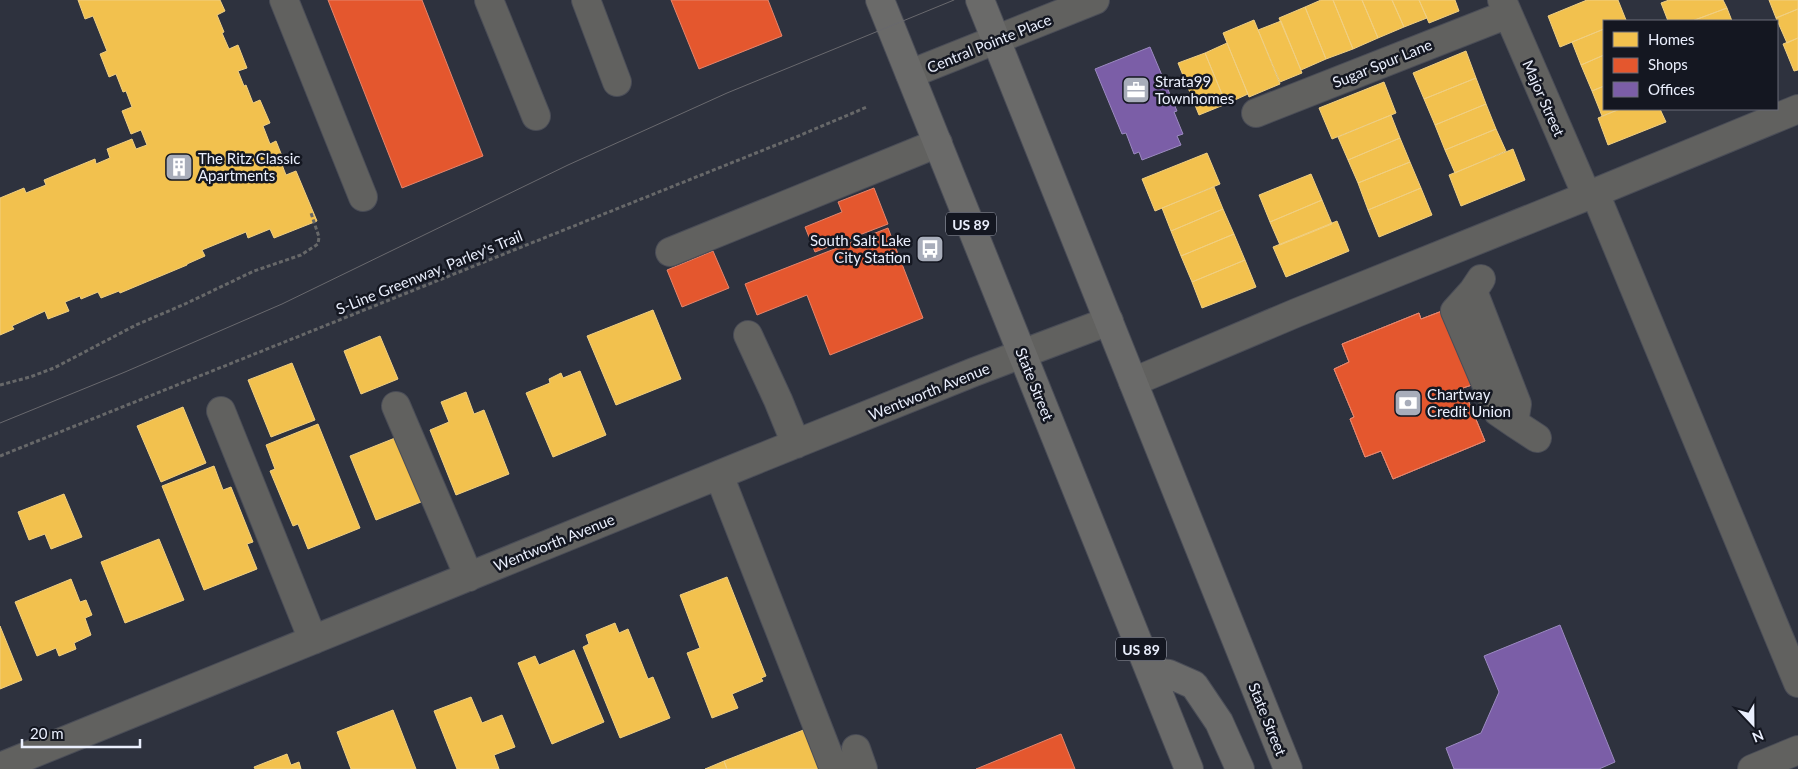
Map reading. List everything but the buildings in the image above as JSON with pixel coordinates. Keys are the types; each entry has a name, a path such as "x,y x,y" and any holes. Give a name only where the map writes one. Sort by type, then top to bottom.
{"main road":[{"name":"State Street","path":"980,0 1288,769"},
{"name":"State Street","path":"886,2 910,74 1189,769"},
{"path":"1150,672 1169,674 1194,685 1219,722 1240,769"}],"street":[{"path":"284,0 363,196"},
{"path":"489,0 536,116"},
{"path":"586,0 617,82"},
{"name":"Central Pointe Place","path":"910,74 1095,0"},
{"name":"Sugar Spur Lane","path":"1256,113 1505,7"},
{"name":"Major Street","path":"1505,7 1591,194 1798,683"},
{"path":"1133,382 1296,313 1798,109"},
{"path":"670,252 938,143"},
{"path":"1477,285 1517,404 1514,423 1537,438"},
{"name":"Wentworth Avenue","path":"0,767 718,475 1023,353 1109,321"},
{"path":"748,334 796,444"},
{"path":"396,406 470,577"},
{"path":"221,411 313,640"},
{"path":"718,475 834,769"},
{"path":"1752,769 1798,750"}],"path":[{"name":"S-Line Greenway, Parley's Trail","path":"0,456 867,107"},
{"path":"0,385 54,368 136,324 185,304 254,271 301,255 318,244 319,237 311,213"}],"tram line":[{"path":"0,423 125,372 282,304 568,165 727,93 954,0"}],"place":[{"name":"Strata99 Townhomes","path":"1136,90"},
{"name":"The Ritz Classic Apartments","path":"179,167"},
{"name":"South Salt Lake City Station","path":"930,249"},
{"name":"Chartway Credit Union","path":"1408,403"}]}
